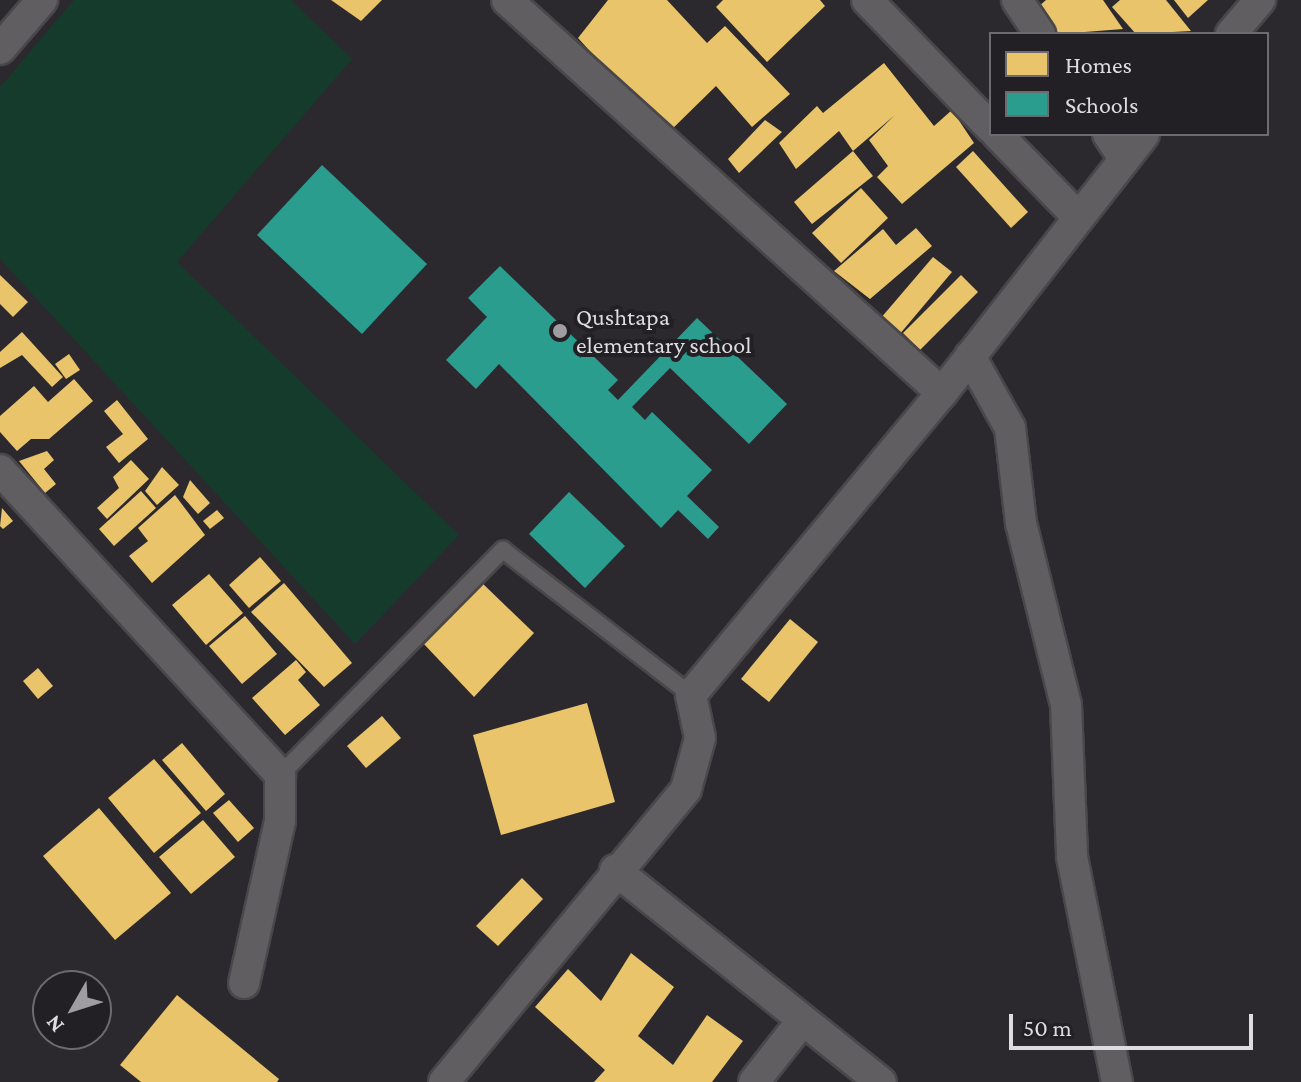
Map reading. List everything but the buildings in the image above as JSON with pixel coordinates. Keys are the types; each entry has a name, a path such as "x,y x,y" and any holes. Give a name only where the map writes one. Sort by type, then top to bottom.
{"street":[{"path":"0,49 42,0"},
{"path":"507,0 942,393"},
{"path":"867,0 989,126"},
{"path":"1017,0 1039,32"},
{"path":"1233,32 1260,0"},
{"path":"999,136 1078,217"},
{"path":"444,1082 615,870 686,789 700,738 691,695 942,393 1078,217 1116,146 1139,136"},
{"path":"970,356 1010,428 1021,523 1066,705 1072,857 1117,1082"},
{"path":"0,470 280,775 280,821 244,983"},
{"path":"615,870 881,1082"},
{"path":"754,1082 802,1021"}],"lane":[{"path":"280,775 503,550 691,695"}],"green space":[{"path":"74,0 291,0 352,59 177,262 459,535 355,644 0,259 0,87"}],"place":[{"name":"Qushtapa elementary school","path":"560,331"}]}
